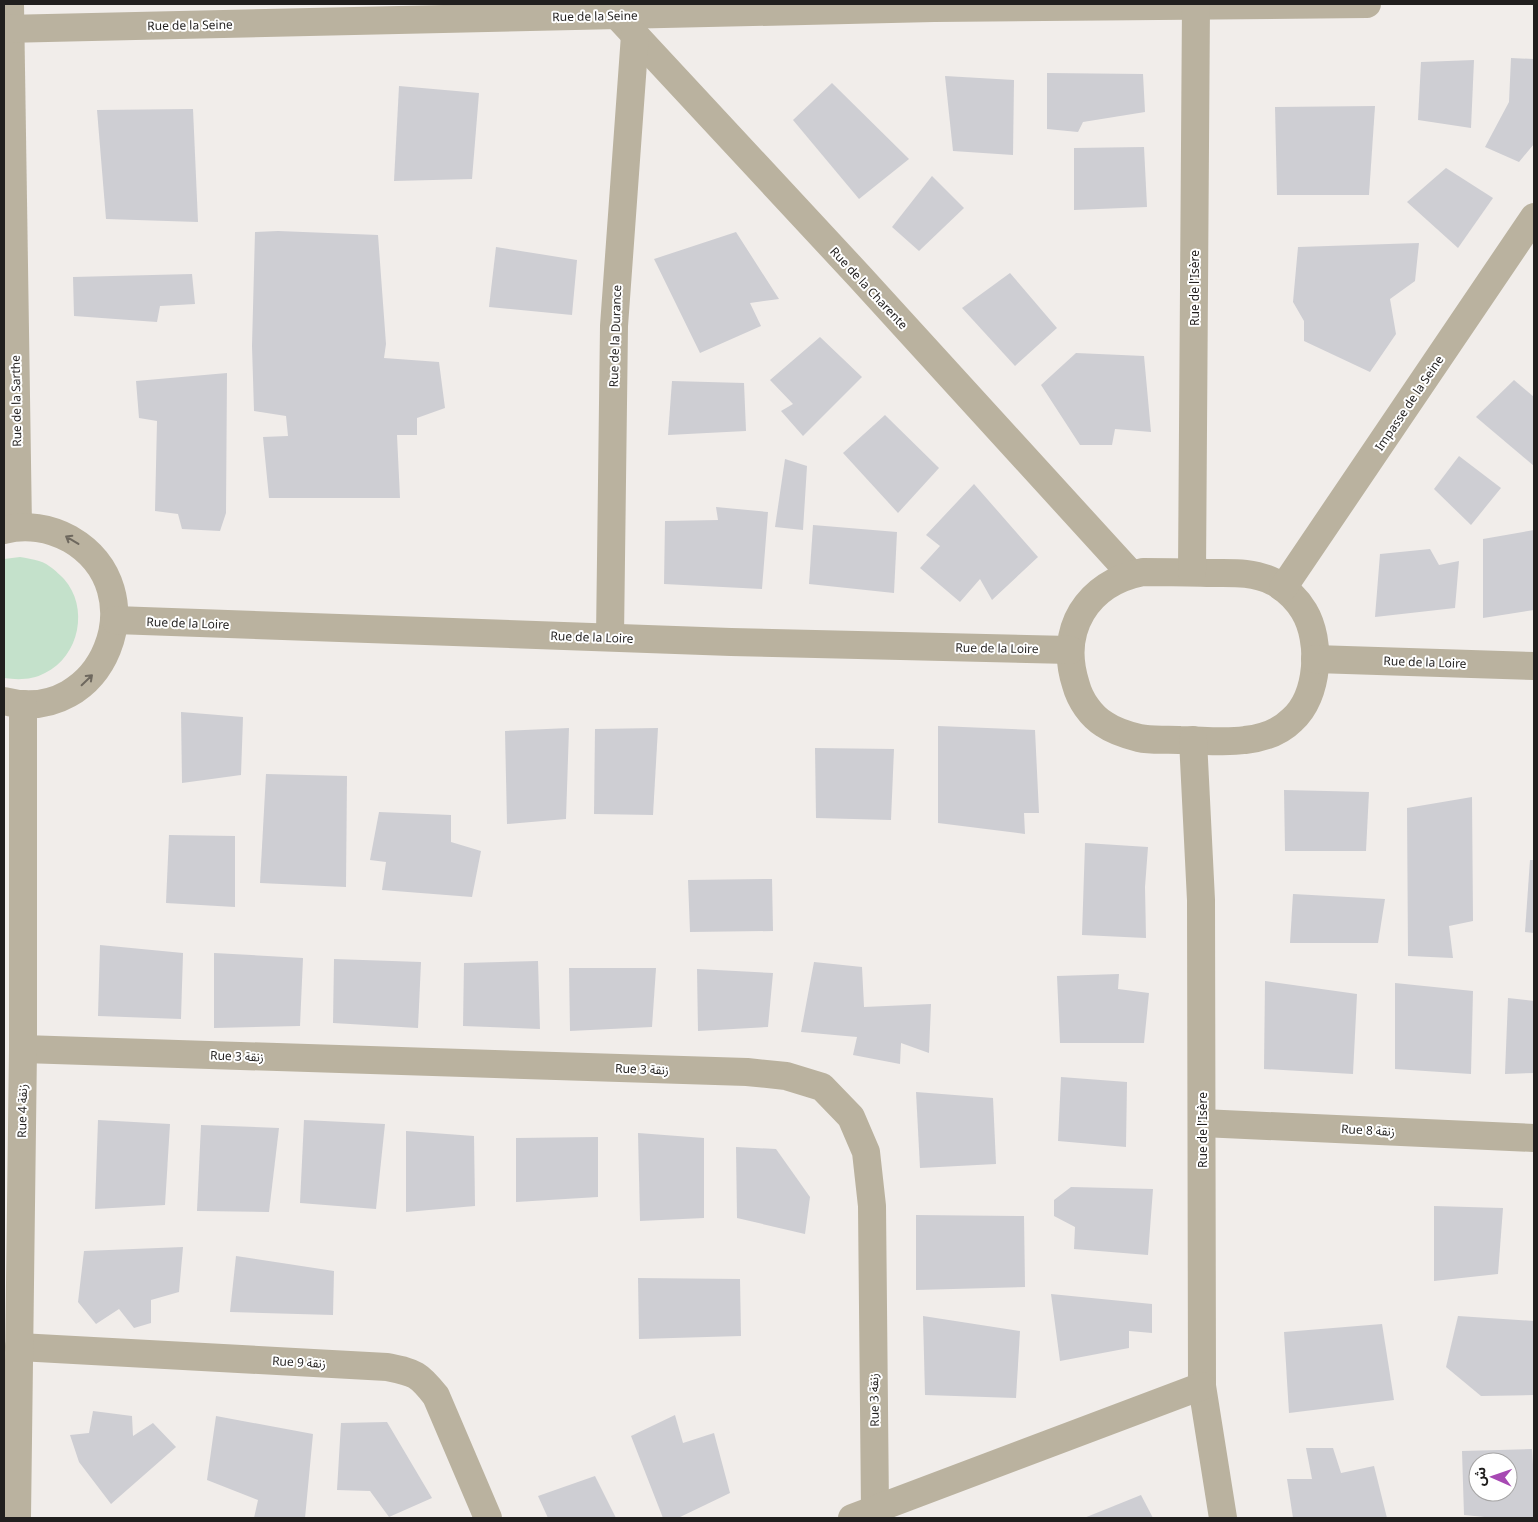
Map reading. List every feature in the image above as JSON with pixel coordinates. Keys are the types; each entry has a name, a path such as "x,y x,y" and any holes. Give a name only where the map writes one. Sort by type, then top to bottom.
{"street":[{"name":"Rue de la Seine","path":"8,21 619,18 934,8 1367,4"},
{"name":"Rue de l'Isère","path":"1192,572 1196,5"},
{"name":"Rue de la Charente","path":"619,18 859,276 1131,574"},
{"name":"Rue de la Durance","path":"610,637 619,18"},
{"name":"Rue de la Sarthe","path":"8,21 11,529"},
{"name":"Impasse de la Seine","path":"1283,588 1534,217"},
{"path":"11,529 37,528 56,532 72,540 87,552 100,566 108,583 113,601 115,620 111,640 103,659 83,684 55,700 14,703"},
{"path":"1143,572 1192,572 1252,574 1264,578 1292,595 1305,613 1313,635 1315,659 1313,681 1307,700 1300,712 1283,728 1272,734 1239,741 1141,739 1113,730 1103,724 1090,711 1078,692 1071,665 1070,650 1072,636 1081,613 1099,591 1111,582 1131,574 1143,572"},
{"name":"Rue de la Loire","path":"115,620 722,642 1070,650"},
{"name":"Rue de la Loire","path":"1315,659 1534,666"},
{"name":"Rue 4 زنقة","path":"14,703 23,1049 12,1314 19,1347 17,1518"},
{"name":"Rue de l'Isère","path":"1193,740 1201,900 1202,1386 1223,1518"},
{"name":"Rue 3 زنقة","path":"23,1049 747,1072 786,1076 822,1087 851,1118 866,1152 872,1206 864,1513 1202,1386"},
{"name":"Rue 8 زنقة","path":"1202,1123 1534,1138"},
{"name":"Rue 9 زنقة","path":"19,1347 387,1367 411,1372 423,1379 436,1396 488,1518"}],"green space":[{"path":"20,557 43,562 53,568 64,579 72,590 78,617 73,643 57,665 35,677 14,679 4,678 4,559"}],"building":[{"path":"1511,58 1534,59 1534,144 1519,162 1485,147 1509,102"},
{"path":"1474,60 1471,128 1418,120 1421,62"},
{"path":"1047,73 1143,74 1145,112 1083,122 1078,132 1047,129"},
{"path":"945,76 1014,80 1013,155 953,151"},
{"path":"832,83 909,159 859,199 793,120"},
{"path":"399,86 479,93 472,179 394,181"},
{"path":"1375,106 1369,195 1277,195 1275,107"},
{"path":"193,109 198,222 106,219 97,110"},
{"path":"1144,147 1147,207 1074,210 1074,148"},
{"path":"1446,168 1493,198 1458,248 1407,202"},
{"path":"932,176 964,208 919,251 892,227"},
{"path":"278,231 378,235 386,344 384,358 439,362 445,408 417,418 417,435 397,435 400,498 269,498 263,437 288,436 286,416 254,411 252,346 255,232"},
{"path":"736,232 779,299 750,303 761,326 700,353 654,259"},
{"path":"1419,243 1415,281 1390,299 1396,334 1370,372 1304,341 1304,321 1293,302 1298,247"},
{"path":"496,247 577,260 572,315 489,307"},
{"path":"1010,273 1057,328 1015,366 962,308"},
{"path":"192,274 195,304 160,306 157,322 74,316 73,277"},
{"path":"820,337 862,377 803,436 781,411 793,404 770,380"},
{"path":"1076,353 1144,356 1151,432 1115,429 1112,445 1080,445 1041,385"},
{"path":"227,373 226,513 220,531 182,529 178,514 155,511 157,421 139,418 136,381"},
{"path":"1514,380 1534,397 1534,466 1476,417"},
{"path":"672,381 744,383 746,431 668,435"},
{"path":"885,415 939,468 898,513 843,453"},
{"path":"1459,456 1501,488 1471,525 1434,489"},
{"path":"785,459 807,466 803,530 775,527"},
{"path":"974,484 1038,557 992,600 980,579 960,602 920,568 940,546 926,535"},
{"path":"716,507 768,512 762,589 664,584 665,521 718,520"},
{"path":"813,525 897,532 894,593 809,584"},
{"path":"1534,530 1534,610 1483,618 1483,539"},
{"path":"1430,549 1439,565 1459,561 1455,608 1375,617 1380,554"},
{"path":"181,712 243,717 241,775 182,783"},
{"path":"938,726 1035,730 1039,813 1024,813 1025,834 938,823"},
{"path":"569,728 566,819 507,824 505,731"},
{"path":"658,728 653,815 594,814 595,729"},
{"path":"815,748 894,749 891,820 816,818"},
{"path":"266,774 347,776 346,887 260,883"},
{"path":"1284,790 1369,792 1366,851 1285,851"},
{"path":"1472,797 1473,921 1449,926 1453,958 1408,956 1407,808"},
{"path":"379,812 451,815 451,842 481,851 472,897 382,890 386,862 370,860"},
{"path":"169,835 235,836 235,907 166,903"},
{"path":"1085,843 1148,847 1145,887 1146,938 1082,935"},
{"path":"1530,860 1534,860 1534,933 1525,932"},
{"path":"772,879 773,931 690,932 688,880"},
{"path":"1293,894 1385,899 1378,943 1290,943"},
{"path":"100,945 183,953 181,1019 98,1016"},
{"path":"214,953 303,958 300,1026 214,1028"},
{"path":"334,959 421,962 418,1028 333,1023"},
{"path":"538,961 540,1029 463,1026 464,963"},
{"path":"814,962 862,967 864,1007 931,1004 929,1053 901,1043 900,1064 853,1055 857,1037 801,1032"},
{"path":"569,968 656,968 652,1027 570,1031"},
{"path":"697,969 773,973 768,1027 698,1031"},
{"path":"1119,974 1118,989 1149,993 1144,1043 1060,1043 1057,976"},
{"path":"1265,981 1357,994 1353,1074 1264,1069"},
{"path":"1395,983 1473,991 1471,1074 1395,1069"},
{"path":"1508,998 1534,1001 1534,1073 1505,1074"},
{"path":"1061,1077 1127,1082 1126,1147 1058,1141"},
{"path":"916,1092 993,1098 996,1164 920,1168"},
{"path":"98,1120 170,1124 165,1205 95,1209"},
{"path":"304,1120 385,1124 376,1209 300,1203"},
{"path":"201,1125 279,1128 269,1212 197,1211"},
{"path":"406,1131 474,1136 475,1206 406,1212"},
{"path":"638,1133 704,1138 704,1218 640,1221"},
{"path":"598,1137 598,1197 516,1202 516,1138"},
{"path":"736,1147 776,1149 810,1197 805,1234 737,1218"},
{"path":"1071,1187 1153,1189 1148,1255 1074,1249 1075,1227 1054,1216 1054,1200"},
{"path":"1434,1206 1503,1208 1498,1274 1434,1281"},
{"path":"916,1215 1024,1216 1025,1287 916,1290"},
{"path":"183,1247 179,1292 151,1300 151,1323 134,1328 119,1309 96,1324 78,1302 84,1251"},
{"path":"236,1256 334,1271 333,1315 230,1312"},
{"path":"638,1278 740,1279 741,1336 639,1339"},
{"path":"1051,1294 1152,1304 1152,1333 1129,1331 1129,1348 1060,1361"},
{"path":"923,1316 1020,1331 1016,1398 925,1395"},
{"path":"1458,1316 1534,1321 1534,1395 1481,1396 1446,1367"},
{"path":"1382,1324 1394,1400 1289,1413 1284,1332"},
{"path":"93,1411 132,1416 133,1436 153,1423 176,1447 111,1504 79,1462 70,1435 89,1433"},
{"path":"675,1415 683,1443 714,1433 730,1493 678,1518 663,1518 631,1436"},
{"path":"216,1416 313,1434 305,1518 254,1518 258,1500 207,1480"},
{"path":"387,1422 432,1498 389,1517 370,1491 337,1490 341,1423"},
{"path":"1306,1448 1333,1448 1341,1473 1374,1466 1387,1518 1293,1518 1287,1479 1312,1479"},
{"path":"1532,1449 1534,1518 1495,1518 1464,1515 1462,1451"},
{"path":"595,1476 616,1518 548,1518 538,1496"},
{"path":"1141,1495 1153,1518 1084,1518"}]}
